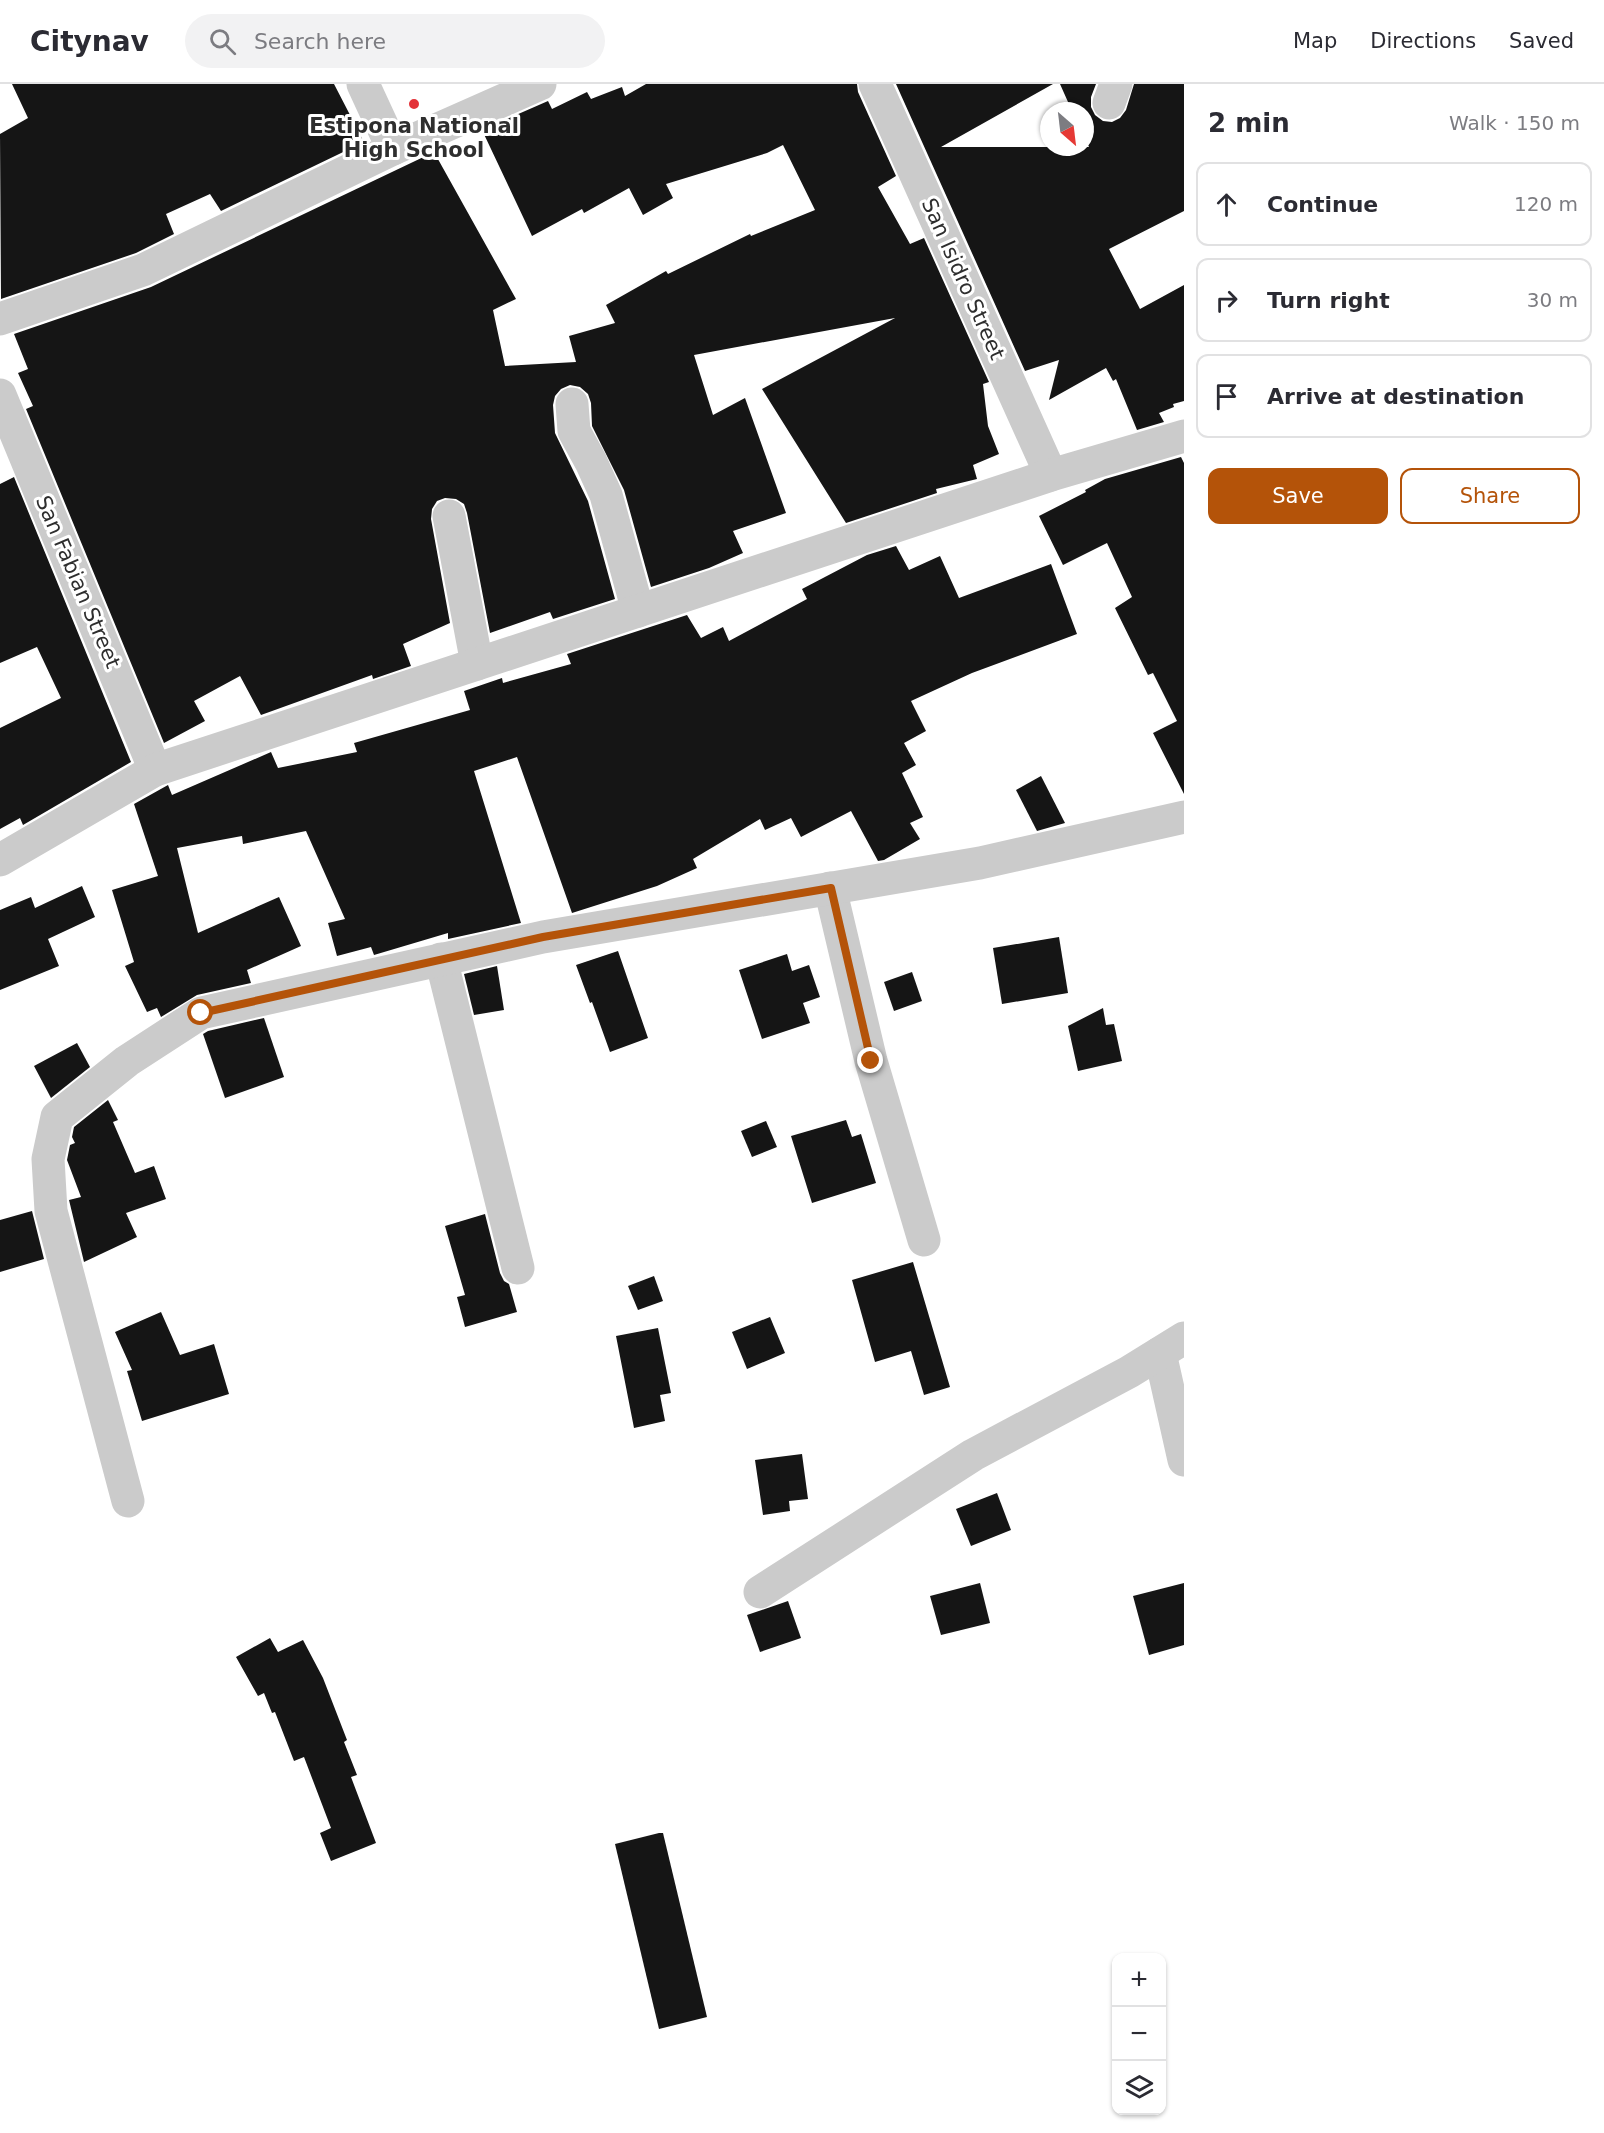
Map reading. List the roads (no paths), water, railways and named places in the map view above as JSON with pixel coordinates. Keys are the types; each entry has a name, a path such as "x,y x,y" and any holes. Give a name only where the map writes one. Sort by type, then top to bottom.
{"street":[{"path":"363,84 393,149"},
{"path":"0,319 143,270 393,149 540,84"},
{"name":"San Isidro Street","path":"875,84 1051,475"},
{"name":"San Fabian Street","path":"0,395 155,770"},
{"path":"572,404 574,431 606,495 638,611"},
{"path":"0,860 155,770 1051,475 1184,436"},
{"path":"449,516 477,664"},
{"path":"128,1502 51,1211 48,1159 57,1117 127,1061 201,1013 543,937 980,862 1184,817"},
{"path":"831,888 871,1061 924,1240"},
{"path":"441,960 518,1268"},
{"path":"760,1593 974,1455 1129,1372 1172,1345 1184,1460"}],"place":[{"name":"Estipona National High School","path":"414,104"}]}
